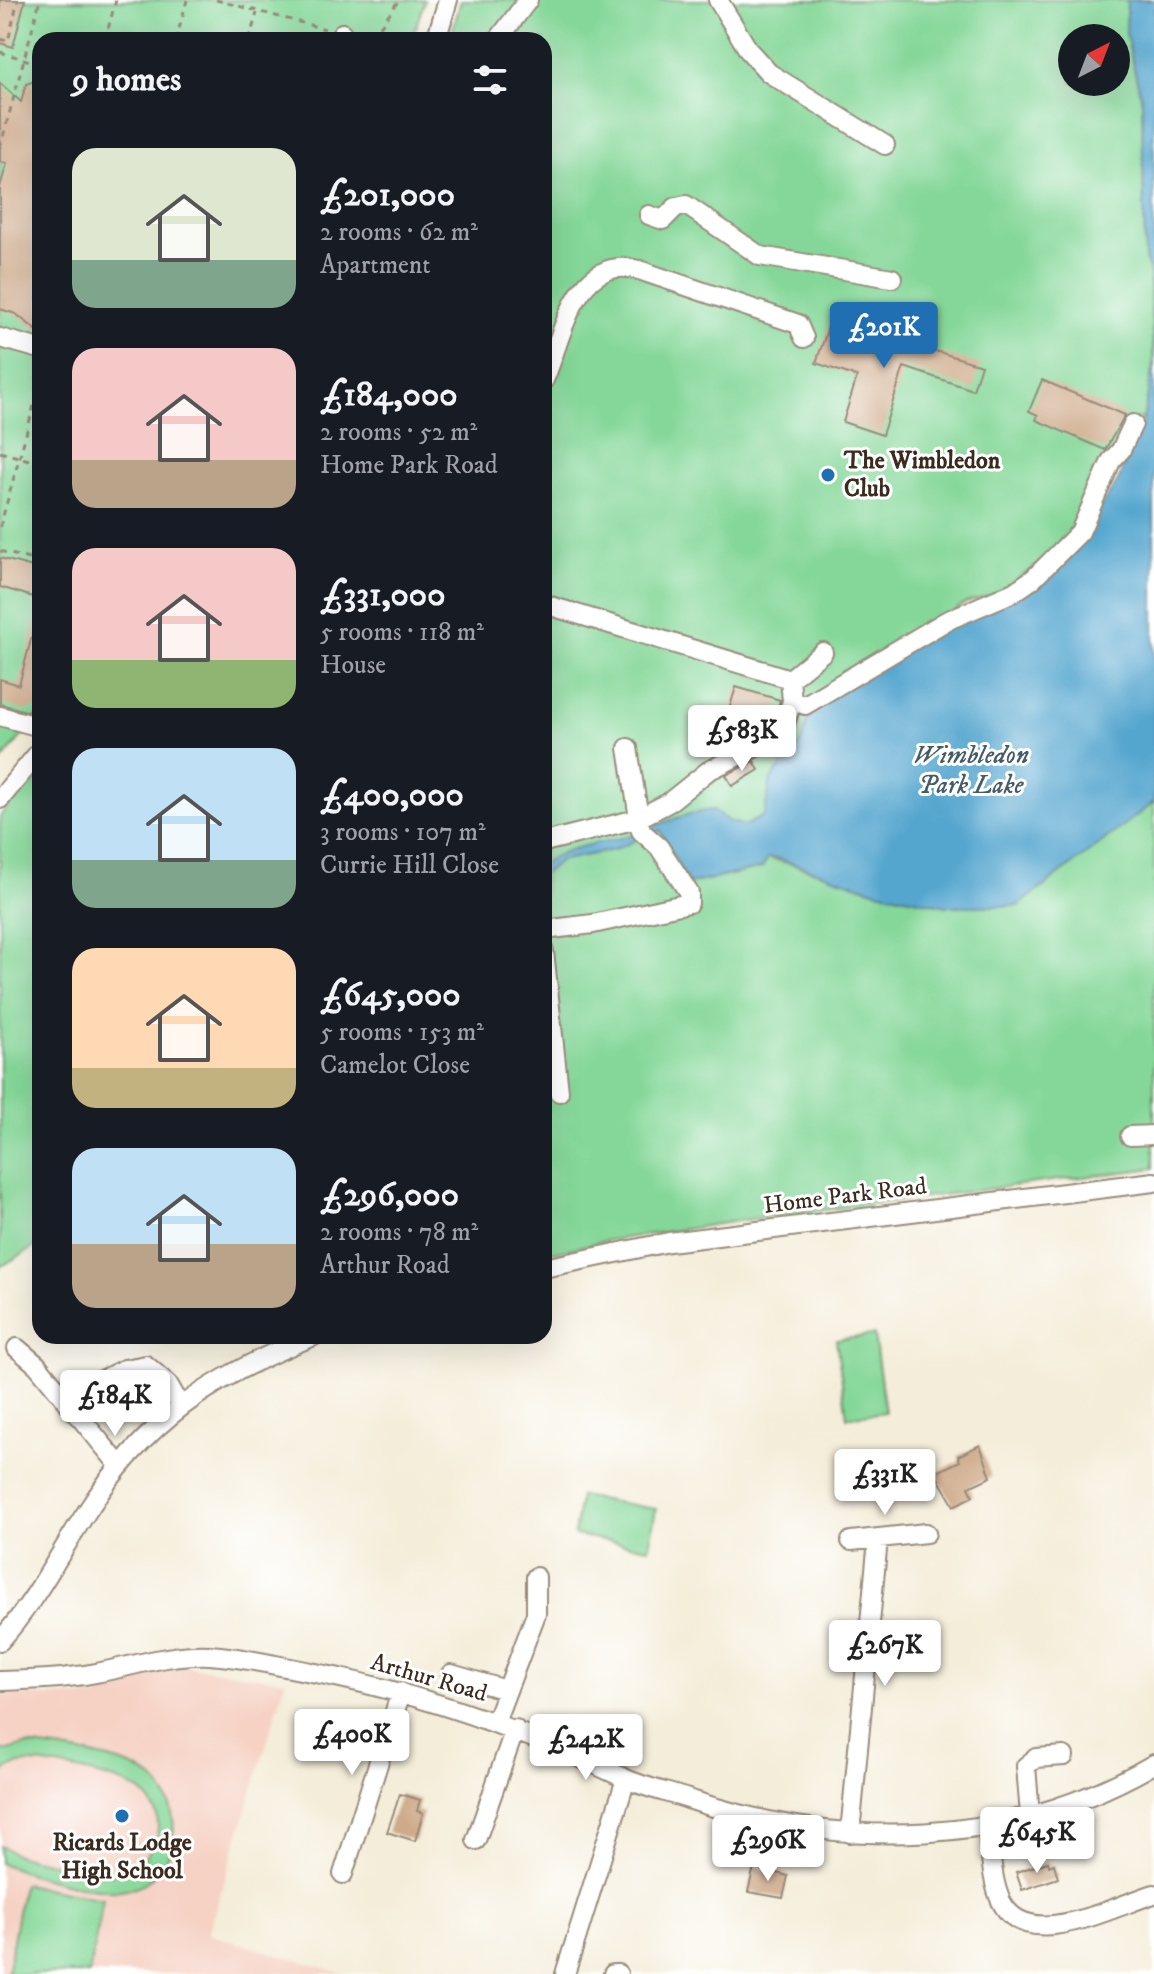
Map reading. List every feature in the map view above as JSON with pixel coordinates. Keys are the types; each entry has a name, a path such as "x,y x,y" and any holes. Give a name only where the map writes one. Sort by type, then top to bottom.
{"street":[{"path":"438,32 448,0"},
{"path":"504,32 528,0"},
{"path":"718,0 749,51 769,73 885,145"},
{"path":"649,215 663,220 676,207 686,205 760,256 809,267 892,278"},
{"path":"552,360 580,291 595,276 617,266 639,270 798,324 804,338"},
{"path":"0,338 32,347"},
{"path":"792,701 805,705 946,621 1014,592 1033,579 1080,532 1111,461 1121,450 1133,424"},
{"path":"552,606 790,679"},
{"path":"790,679 823,652"},
{"path":"552,840 637,819 668,803 708,771 782,734 792,701 790,679"},
{"path":"0,716 32,725"},
{"path":"552,929 593,924 689,903 689,893 659,847 641,831 637,819 636,772 628,748"},
{"path":"0,799 32,761"},
{"path":"552,1026 559,1092"},
{"path":"1130,1136 1154,1135"},
{"name":"Home Park Road","path":"552,1266 669,1242 1154,1182"},
{"path":"0,1641 15,1624 120,1466 164,1417 251,1363 295,1344"},
{"path":"17,1348 37,1365 120,1466"},
{"path":"94,1384 124,1369 146,1365 168,1384 180,1405"},
{"path":"851,1541 926,1533"},
{"path":"850,1833 878,1539"},
{"path":"495,1722 536,1614 536,1577"},
{"name":"Arthur Road","path":"0,1681 77,1675 209,1655 313,1672 401,1692 495,1722 626,1779 780,1825 850,1833 918,1834 987,1827 1087,1796 1154,1764"},
{"path":"451,1674 506,1690"},
{"path":"343,1874 401,1692"},
{"path":"476,1840 515,1729"},
{"path":"1030,1816 1026,1766 1036,1758 1064,1756"},
{"path":"565,1974 626,1779"},
{"path":"987,1827 1001,1900 1026,1925 1050,1928 1151,1888"}],"path":[{"path":"0,39 8,41 18,0"},
{"path":"0,148 40,0"},
{"path":"107,32 116,0"},
{"path":"178,32 187,0"},
{"path":"216,0 324,32"},
{"path":"375,32 399,0"},
{"path":"251,32 257,12"},
{"path":"0,52 32,62"},
{"path":"0,527 32,412"},
{"path":"0,452 32,461"},
{"path":"0,551 32,560"}],"shaded area":[{"name":"Ricards Lodge High School","path":"178,1665 286,1681 208,1934 344,1974 0,1974 0,1695 96,1697 160,1668"}],"green space":[{"path":"0,0 425,0 414,32 32,32 32,724 0,763"},
{"path":"461,0 1127,0 1126,24 1058,24 1058,96 1130,96 1130,51 1142,102 1145,258 1149,269 1154,362 1143,420 1138,418 1070,542 995,595 966,603 812,705 802,741 772,779 764,816 745,826 728,821 713,810 768,858 947,906 1018,906 1154,802 1154,1168 752,1219 605,1241 552,1252 552,32 452,32"},
{"path":"32,777 32,1249 0,1267 0,816"},
{"path":"874,1335 885,1412 847,1417 836,1340"},
{"path":"580,1496 656,1509 649,1548 574,1535"},
{"path":"26,1745 120,1762 146,1774 160,1787 169,1804 173,1823 172,1842 156,1874 140,1885 107,1890 59,1882 0,1863 0,1846 19,1856 107,1875 122,1872 146,1856 158,1832 152,1805 141,1792 119,1782 70,1768 28,1763 0,1774 0,1752"},
{"path":"23,1884 103,1899 89,1974 7,1974"}],"water":[{"path":"1127,0 1154,0 1154,361 1149,269 1145,258 1142,102 1130,51 1130,24 1126,24"},
{"name":"Wimbledon Park Lake","path":"1154,361 1154,802 1018,906 947,906 877,891 776,858 768,858 762,868 689,884 660,830 613,850 559,861 552,867 552,859 562,853 628,836 690,814 713,810 728,821 744,826 764,816 771,779 802,741 812,705 1073,546 1118,481 1143,420"}],"building":[{"path":"0,0 25,0 13,47 0,43"},
{"path":"32,82 32,327 16,314 0,309 0,187 7,163 0,162 0,83 21,102 26,84"},
{"name":"The Wimbledon Club","path":"831,319 981,365 973,390 904,367 882,435 843,422 857,377 816,363"},
{"path":"1042,380 1125,415 1105,450 1036,420 1038,415 1029,411"},
{"path":"0,558 32,567 32,597 0,587"},
{"path":"32,636 32,709 26,711 0,704 0,679 19,685"},
{"path":"736,687 780,700 772,726 762,731 726,720"},
{"path":"754,761 759,770 732,786 726,775"},
{"path":"980,1445 991,1477 969,1487 973,1496 954,1506 935,1473 960,1461 958,1456"},
{"path":"400,1794 420,1800 417,1811 423,1813 415,1841 387,1832"},
{"path":"1048,1862 1049,1866 1054,1864 1058,1878 1022,1890 1016,1872"},
{"path":"754,1867 788,1876 783,1898 748,1892"}],"place":[{"name":"The Wimbledon Club","path":"828,475"},
{"name":"Ricards Lodge High School","path":"122,1816"}]}
